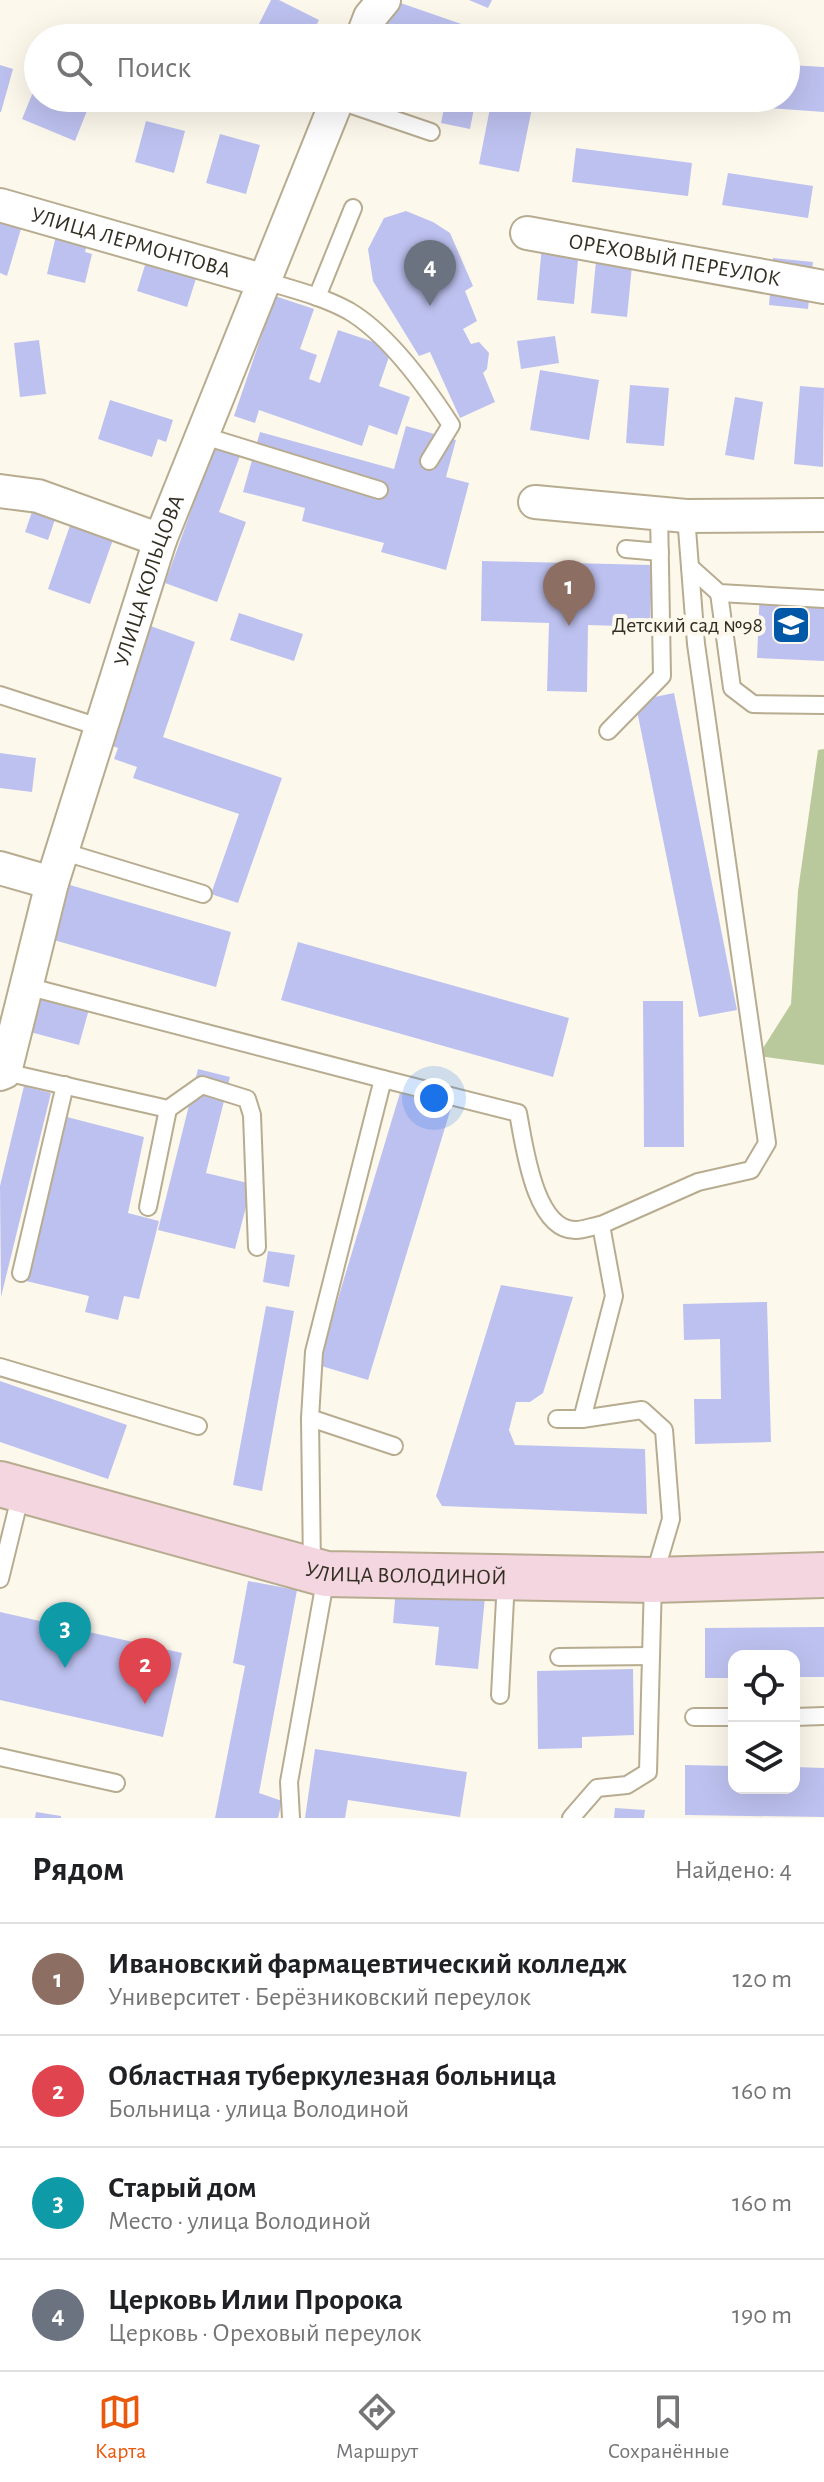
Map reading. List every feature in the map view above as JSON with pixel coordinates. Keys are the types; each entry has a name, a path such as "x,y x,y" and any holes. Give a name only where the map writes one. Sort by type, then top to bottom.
{"street":[{"path":"367,24 384,0"},
{"name":"УЛИЦА КОЛЬЦОВА","path":"3,1073 61,851 160,540 262,280 333,112"},
{"name":"УЛИЦА ЛЕРМОНТОВА","path":"0,205 262,280"},
{"name":"ОРЕХОВЫЙ ПЕРЕУЛОК","path":"527,233 824,287"},
{"path":"0,491 38,496 160,540"},
{"path":"535,502 673,514 824,515"},
{"path":"0,868 52,883"},
{"name":"УЛИЦА ВОЛОДИНОЙ","path":"11,1488 319,1572 506,1579 653,1580 824,1575"}],"lane":[{"path":"375,112 431,132"},
{"path":"317,297 353,208"},
{"path":"262,280 317,297 351,312 418,374 451,425 429,461"},
{"path":"201,435 379,490"},
{"path":"608,731 662,676 660,552 673,514"},
{"path":"26,986 518,1113 531,1181 552,1221 574,1231 601,1225 698,1182 751,1170 767,1143 711,753 690,567 673,514"},
{"path":"626,549 660,552"},
{"path":"690,567 719,593 824,599"},
{"path":"719,593 732,688 753,704 824,705"},
{"path":"0,695 99,727"},
{"path":"61,851 203,894"},
{"path":"3,1073 168,1109"},
{"path":"291,1818 289,1782 319,1572 310,1418 314,1352 383,1079"},
{"path":"21,1273 65,1085"},
{"path":"148,1207 168,1109 202,1085 247,1099 252,1115 257,1247"},
{"path":"582,1419 614,1296 601,1225"},
{"path":"0,1367 198,1426"},
{"path":"557,1419 582,1419 642,1410 664,1430 671,1519 653,1580 648,1772 627,1785 597,1788 571,1818"},
{"path":"310,1418 394,1446"},
{"path":"0,1579 11,1488"},
{"path":"500,1695 506,1579"},
{"path":"559,1657 651,1656"},
{"path":"800,1717 824,1716"},
{"path":"694,1717 728,1717"},
{"path":"0,1757 116,1783"}],"green space":[{"path":"824,749 824,1065 758,1056 791,1004 798,891 818,750"}],"building":[{"path":"271,0 279,0 319,20 317,24 259,24"},
{"path":"392,0 461,24 379,24"},
{"path":"469,0 492,0 488,8"},
{"path":"0,65 13,69 1,112 0,112"},
{"path":"800,66 824,67 824,112 800,110"},
{"path":"25,112 86,112 75,141 22,119"},
{"path":"443,112 473,112 470,129 441,123"},
{"path":"489,112 531,112 519,172 479,164"},
{"path":"146,121 185,131 174,173 135,162"},
{"path":"220,134 260,145 246,194 206,183"},
{"path":"576,148 692,163 688,196 572,182"},
{"path":"728,173 813,186 808,218 722,205"},
{"path":"406,211 450,233 473,286 465,291 477,321 463,329 471,344 479,342 489,353 487,369 483,373 495,402 460,418 430,352 419,356 373,281 368,249 384,218"},
{"path":"0,215 23,222 7,276 0,273"},
{"path":"58,227 90,235 85,252 92,254 85,283 47,274"},
{"path":"542,245 579,249 574,304 537,300"},
{"path":"150,249 200,266 187,307 137,291"},
{"path":"597,251 633,255 627,317 591,313"},
{"path":"773,258 813,262 808,309 769,305"},
{"path":"275,296 314,309 300,349 317,355 309,379 320,383 338,330 392,348 379,386 410,397 397,435 369,425 362,446 259,410 255,423 234,416"},
{"path":"555,336 559,363 521,369 517,341"},
{"path":"39,340 46,394 20,397 14,343"},
{"path":"540,370 599,380 589,440 530,430"},
{"path":"630,385 669,388 664,446 626,443"},
{"path":"800,386 824,388 823,467 794,464"},
{"path":"735,397 763,402 754,460 725,455"},
{"path":"110,400 173,420 166,442 158,439 152,457 98,439"},
{"path":"406,426 456,440 446,477 469,483 446,570 381,552 384,543 302,521 305,508 243,492 260,432 394,469"},
{"path":"217,439 243,448 219,512 246,522 217,602 165,583"},
{"path":"41,486 64,493 48,540 25,532"},
{"path":"76,508 119,523 90,604 48,589"},
{"path":"482,561 652,565 650,627 588,625 587,692 547,691 549,623 481,621"},
{"name":"Детский сад №98","path":"760,589 824,591 824,661 757,658"},
{"path":"239,613 303,634 294,661 230,640"},
{"path":"145,624 195,642 163,737 282,778 238,903 211,894 239,814 133,778 137,767 114,759 118,748 104,743"},
{"path":"674,693 737,1010 699,1017 635,701"},
{"path":"0,753 36,758 32,792 0,788"},
{"path":"70,885 231,932 216,987 54,940"},
{"path":"298,942 569,1018 553,1077 281,1000"},
{"path":"41,989 91,1002 79,1045 30,1032"},
{"path":"643,1001 683,1001 684,1147 644,1147"},
{"path":"198,1069 230,1077 206,1173 252,1184 235,1249 158,1230"},
{"path":"24,1086 51,1093 1,1297 0,1186"},
{"path":"400,1093 451,1108 368,1380 318,1365"},
{"path":"67,1117 144,1137 128,1213 159,1221 139,1299 124,1296 118,1320 85,1312 89,1296 26,1281"},
{"path":"268,1251 295,1255 289,1287 263,1282"},
{"path":"501,1285 573,1297 543,1393 530,1402 516,1402 509,1430 515,1445 645,1449 647,1514 442,1506 436,1496"},
{"path":"767,1302 771,1442 695,1444 694,1399 721,1399 720,1339 684,1340 683,1304"},
{"path":"266,1306 294,1311 262,1491 233,1485"},
{"path":"0,1381 127,1425 108,1479 0,1442"},
{"path":"248,1581 297,1590 259,1793 282,1801 278,1818 215,1818 245,1666 233,1663"},
{"path":"396,1588 485,1597 478,1669 435,1665 439,1627 393,1623"},
{"path":"0,1612 182,1653 163,1737 0,1700"},
{"path":"824,1627 824,1677 800,1677 800,1650 728,1650 728,1678 705,1678 705,1628"},
{"path":"633,1669 634,1735 582,1737 582,1748 538,1749 537,1671"},
{"path":"315,1749 467,1772 460,1817 348,1800 345,1818 305,1818"},
{"path":"685,1765 728,1766 728,1794 800,1794 800,1767 824,1768 824,1817 685,1815"},
{"path":"615,1808 645,1810 644,1818 614,1818"},
{"path":"36,1812 61,1816 61,1818 35,1818"}],"place":[{"name":"Церковь Илии Пророка","path":"430,306"},
{"name":"Детский сад №98","path":"791,625"},
{"name":"Ивановский фармацевтический колледж","path":"569,626"},
{"name":"Старый дом","path":"65,1668"},
{"name":"Областная туберкулезная больница","path":"145,1704"}]}
